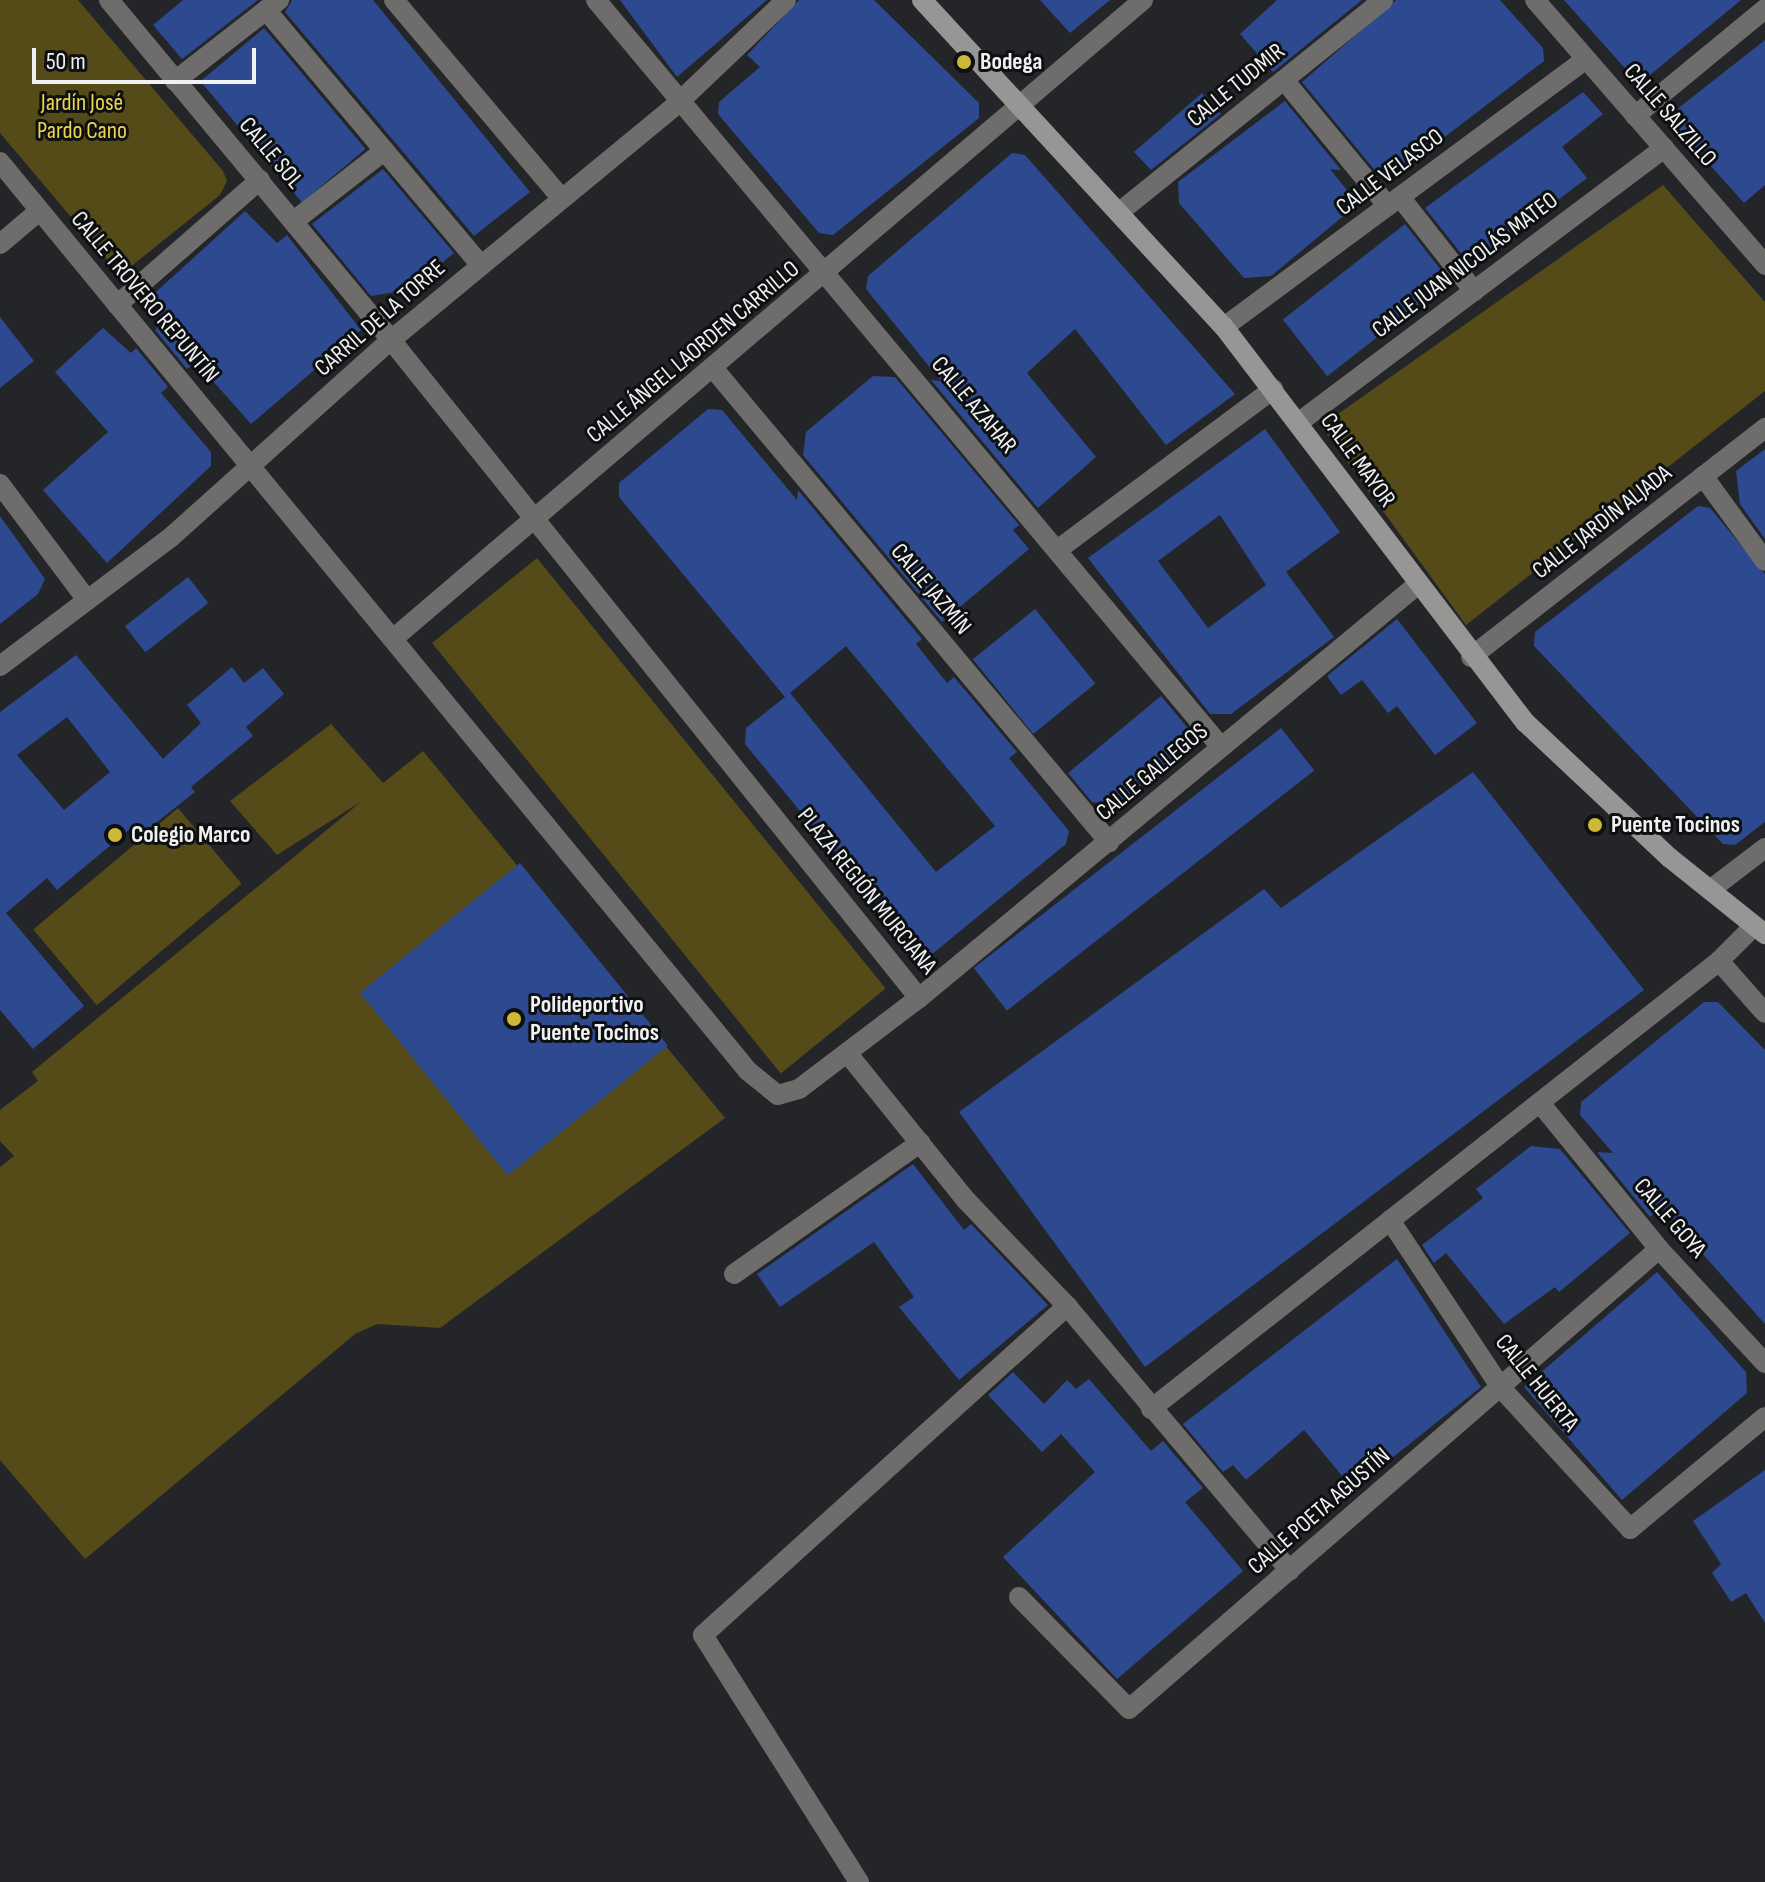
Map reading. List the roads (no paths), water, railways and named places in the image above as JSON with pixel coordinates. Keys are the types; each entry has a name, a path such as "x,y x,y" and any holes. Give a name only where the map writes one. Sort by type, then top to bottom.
{"main road":[{"name":"CALLE MAYOR","path":"922,0 1023,102 1224,327 1471,657 1560,757 1759,930"}],"street":[{"name":"CALLE SOL","path":"109,0 391,340"},
{"path":"394,0 562,199"},
{"name":"CALLE AZAHAR","path":"596,0 678,103 828,272 1060,548 1221,747"},
{"name":"CARRIL DE LA TORRE","path":"0,666 87,600 252,464 391,340 678,103 786,0"},
{"name":"CALLE ÁNGEL LAORDEN CARRILLO","path":"394,638 828,272 1143,0"},
{"name":"CALLE TUDMIR","path":"1122,210 1383,0"},
{"name":"CALLE SALZILLO","path":"1535,0 1765,265"},
{"path":"175,81 267,3 384,151 481,265"},
{"path":"1635,116 1765,9"},
{"name":"CALLE VELASCO","path":"1224,327 1586,59"},
{"path":"1284,80 1474,291"},
{"name":"CALLE JUAN NICOLÁS MATEO","path":"1298,423 1664,148"},
{"path":"294,221 384,151"},
{"name":"CALLE TROVERO REPUNTÍN","path":"0,162 252,464"},
{"path":"117,305 260,180"},
{"path":"0,244 39,211"},
{"name":"PLAZA REGIÓN MURCIANA","path":"252,464 759,1085 789,1093 848,1054 919,998 391,340"},
{"name":"CALLE JAZMÍN","path":"713,368 1109,842"},
{"path":"1060,548 1273,389"},
{"name":"CALLE JARDÍN ALJADA","path":"1471,657 1765,428"},
{"path":"1703,476 1765,561"},
{"path":"0,484 87,600"},
{"name":"CALLE GALLEGOS","path":"919,998 1417,585"},
{"path":"1710,890 1765,848"},
{"path":"1151,1409 1759,930"},
{"path":"1719,961 1765,1013"},
{"path":"848,1054 920,1143 1067,1306 1290,1571"},
{"name":"CALLE GOYA","path":"1540,1103 1659,1249 1765,1363"},
{"path":"734,1274 920,1143"},
{"name":"CALLE HUERTA","path":"1390,1220 1501,1388 1630,1529 1765,1417"},
{"name":"CALLE POETA AGUSTÍN","path":"1019,1597 1129,1709 1659,1249"},
{"path":"859,1882 703,1635 1067,1306"}],"place":[{"name":"Bodega","path":"964,62"},
{"name":"Puente Tocinos","path":"1595,825"},
{"name":"Colegio Marco","path":"115,835"},
{"name":"Polideportivo Puente Tocinos","path":"514,1019"}],"park label":[{"name":"Jardín José Pardo Cano","path":"82,117"}]}
